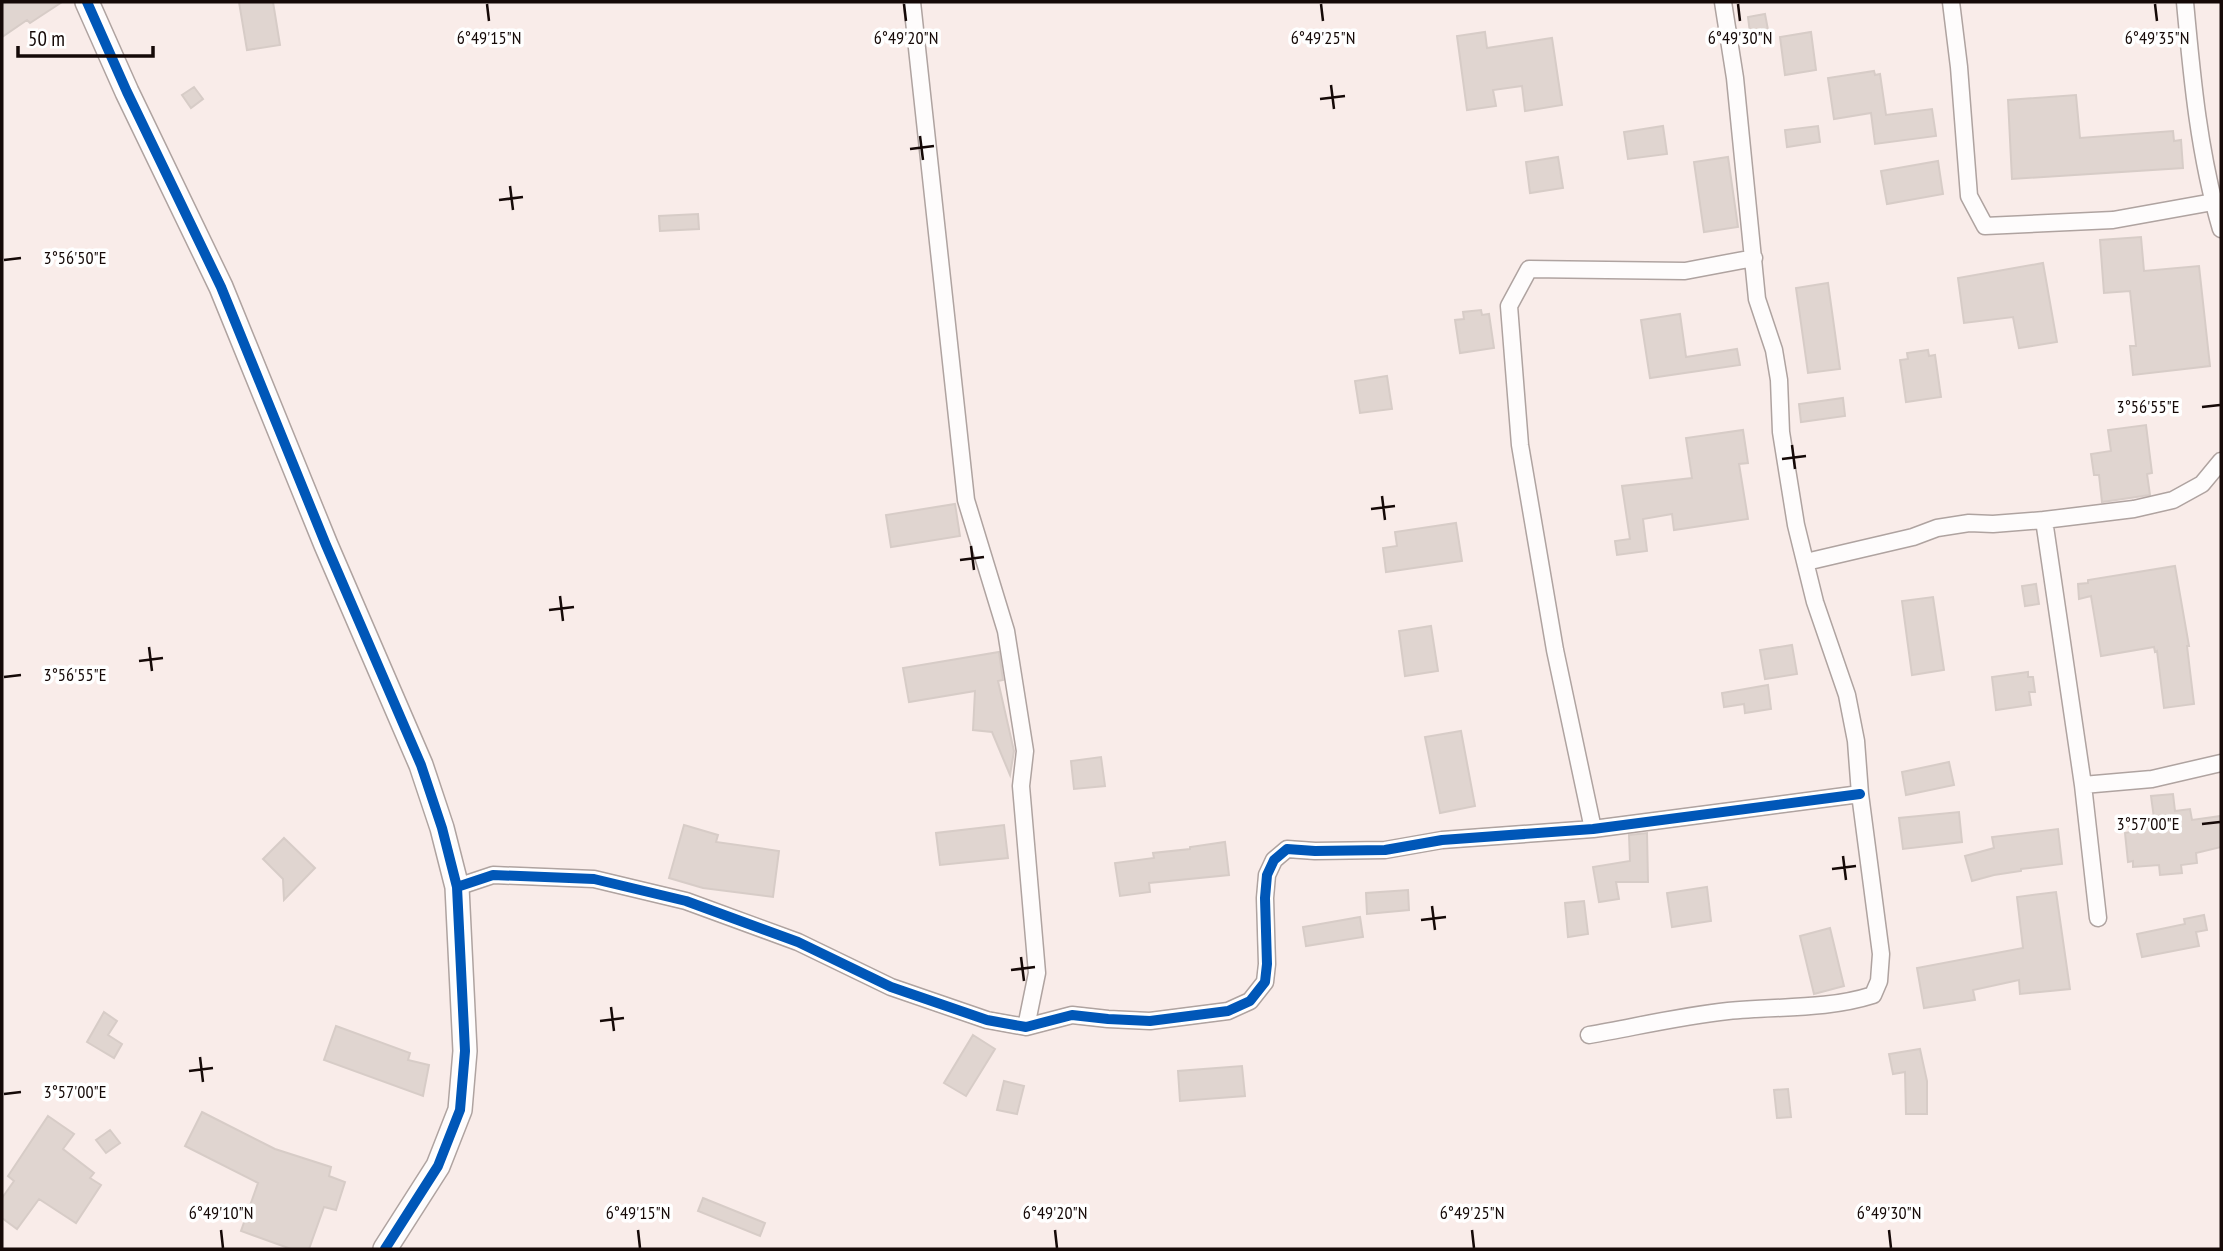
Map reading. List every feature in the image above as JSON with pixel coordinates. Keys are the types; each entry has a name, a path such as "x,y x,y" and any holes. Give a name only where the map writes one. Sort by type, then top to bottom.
{"street":[{"path":"88,2 127,92 221,286 326,545 421,765 442,828 457,887 465,1051 460,1110 438,1166 385,1249"},
{"path":"912,2 966,500 1006,631 1025,751 1021,786 1037,973 1026,1027"},
{"path":"1589,1035 1728,1011 1819,1006 1873,995 1879,981 1881,954 1860,794 1856,741 1847,695 1815,602 1796,526 1781,432 1779,380 1774,350 1757,299 1735,78 1723,2"},
{"path":"1951,2 1969,196 1985,226 2113,220 2213,202"},
{"path":"2185,2 2195,107 2213,202 2221,229"},
{"path":"1593,829 1555,650 1520,445 1509,306 1529,269 1685,271 1754,258"},
{"path":"1806,562 1913,537 1937,528 1969,523 2044,520 2134,509 2173,500 2202,484 2221,461"},
{"path":"2044,520 2098,918"},
{"path":"2082,785 2152,779 2221,763"},
{"path":"457,887 493,875 594,879 686,901 798,942 891,987 987,1020 1026,1027 1072,1015 1150,1021 1228,1011 1250,1001 1265,982 1266,874 1274,860 1287,849 1385,850 1442,840 1593,829 1860,794"}],"building":[{"path":"6,2 62,2 2,37 2,5"},
{"path":"239,2 273,2 280,45 247,50"},
{"path":"1765,14 1768,30 1750,33 1748,17"},
{"path":"1485,32 1487,48 1552,38 1562,105 1525,111 1522,86 1493,90 1496,106 1467,110 1457,36"},
{"path":"1811,32 1816,70 1785,75 1780,37"},
{"path":"1874,71 1875,75 1880,74 1886,115 1932,109 1936,136 1875,144 1871,113 1834,119 1828,78"},
{"path":"194,87 203,99 191,108 182,95"},
{"path":"2076,95 2080,138 2173,131 2174,141 2181,140 2183,168 2012,179 2008,100"},
{"path":"1663,126 1667,154 1628,159 1624,132"},
{"path":"1818,126 1820,142 1787,147 1785,130"},
{"path":"1558,157 1563,188 1530,193 1526,162"},
{"path":"1728,157 1738,227 1704,232 1694,162"},
{"path":"1938,161 1943,194 1887,204 1881,171"},
{"path":"698,214 699,229 660,231 659,216"},
{"path":"2141,237 2144,271 2199,266 2210,366 2133,375 2130,346 2136,346 2130,291 2104,293 2100,240"},
{"path":"2043,263 2057,342 2019,348 2013,317 1964,323 1958,278"},
{"path":"1828,283 1840,369 1808,373 1796,288"},
{"path":"1481,310 1482,315 1489,314 1494,348 1460,353 1455,320 1464,319 1463,312"},
{"path":"1680,314 1686,357 1737,349 1740,365 1650,378 1641,320"},
{"path":"1928,350 1929,356 1935,355 1941,397 1906,402 1900,360 1908,359 1907,353"},
{"path":"1387,376 1392,409 1360,413 1355,381"},
{"path":"1843,398 1845,416 1801,422 1799,404"},
{"path":"2146,425 2152,473 2147,474 2150,495 2102,502 2099,475 2094,475 2091,454 2111,451 2108,430"},
{"path":"1743,430 1748,463 1739,464 1748,519 1674,530 1672,514 1643,519 1647,551 1617,555 1615,541 1630,539 1622,486 1692,478 1686,438"},
{"path":"955,504 960,536 891,547 886,515"},
{"path":"1456,523 1462,561 1386,572 1383,548 1397,546 1395,532"},
{"path":"2175,566 2189,646 2194,704 2164,708 2157,651 2155,652 2154,647 2101,656 2091,596 2079,599 2078,584 2088,583 2088,580"},
{"path":"2036,584 2039,604 2025,606 2022,586"},
{"path":"1933,597 1944,670 1912,675 1902,601"},
{"path":"1431,626 1438,671 1405,676 1399,631"},
{"path":"1792,645 1797,674 1765,679 1760,650"},
{"path":"999,652 1003,680 998,681 1014,751 1010,775 992,732 973,730 975,691 909,702 903,668"},
{"path":"2028,672 2028,677 2033,677 2035,692 2029,692 2031,705 1996,710 1992,677"},
{"path":"1768,685 1771,709 1745,713 1744,704 1724,707 1722,693"},
{"path":"1461,731 1475,806 1440,813 1425,737"},
{"path":"1101,757 1105,786 1074,789 1071,761"},
{"path":"1949,762 1954,785 1906,795 1902,772"},
{"path":"2173,794 2175,811 2190,809 2192,820 2221,816 2221,847 2196,853 2197,863 2181,865 2182,873 2160,875 2159,865 2133,867 2133,861 2128,862 2125,833 2130,832 2129,827 2142,826 2142,819 2154,818 2151,796"},
{"path":"1959,812 1962,842 1903,849 1899,818"},
{"path":"684,825 718,835 716,842 779,851 773,897 703,888 669,878"},
{"path":"1004,825 1008,858 940,865 936,833"},
{"path":"2058,829 2062,864 2021,869 1972,881 1965,856 1994,848 1992,837"},
{"path":"1647,833 1648,882 1616,882 1619,899 1599,902 1593,867 1630,861 1629,835"},
{"path":"284,838 315,868 284,900 283,879 263,859"},
{"path":"1225,842 1229,875 1149,883 1150,892 1120,896 1115,863 1154,858 1153,853"},
{"path":"1707,887 1711,921 1672,927 1667,893"},
{"path":"1408,890 1409,910 1367,914 1366,893"},
{"path":"2056,892 2070,989 2020,994 2019,980 1973,990 1975,1000 1924,1008 1917,968 2023,948 2017,897"},
{"path":"1584,901 1588,934 1568,937 1565,903"},
{"path":"2204,915 2207,930 2196,932 2199,946 2142,957 2137,934 2185,924 2184,919"},
{"path":"1360,917 1363,937 1306,946 1303,927"},
{"path":"1830,928 1844,986 1814,994 1800,936"},
{"path":"104,1012 117,1021 108,1035 122,1044 114,1058 87,1042"},
{"path":"336,1026 410,1053 408,1060 429,1065 423,1096 324,1060"},
{"path":"973,1035 995,1049 966,1096 944,1083"},
{"path":"1920,1049 1927,1081 1927,1114 1906,1114 1905,1072 1893,1074 1889,1054"},
{"path":"1242,1066 1245,1096 1180,1101 1178,1071"},
{"path":"1004,1081 1024,1086 1017,1114 997,1110"},
{"path":"1788,1089 1791,1117 1777,1118 1774,1090"},
{"path":"202,1112 275,1149 331,1167 329,1176 345,1182 336,1210 324,1207 309,1249 291,1249 241,1231 258,1183 185,1146"},
{"path":"48,1116 74,1134 63,1149 94,1173 90,1178 101,1185 76,1223 39,1199 17,1229 2,1218 2,1198 14,1181 8,1176"},
{"path":"110,1130 120,1143 106,1153 96,1140"},
{"path":"703,1198 765,1223 760,1236 698,1211"}],"cycle path":[{"path":"87,2 221,287 326,545 421,765 442,828 457,887 465,1051 460,1110 438,1166 385,1249"},
{"path":"457,887 493,875 594,879 686,901 798,942 891,987 987,1020 1026,1027 1072,1015 1150,1021 1228,1011 1250,1001 1265,982 1267,875 1274,860 1287,849 1385,850 1442,840 1593,829 1860,794"}]}
